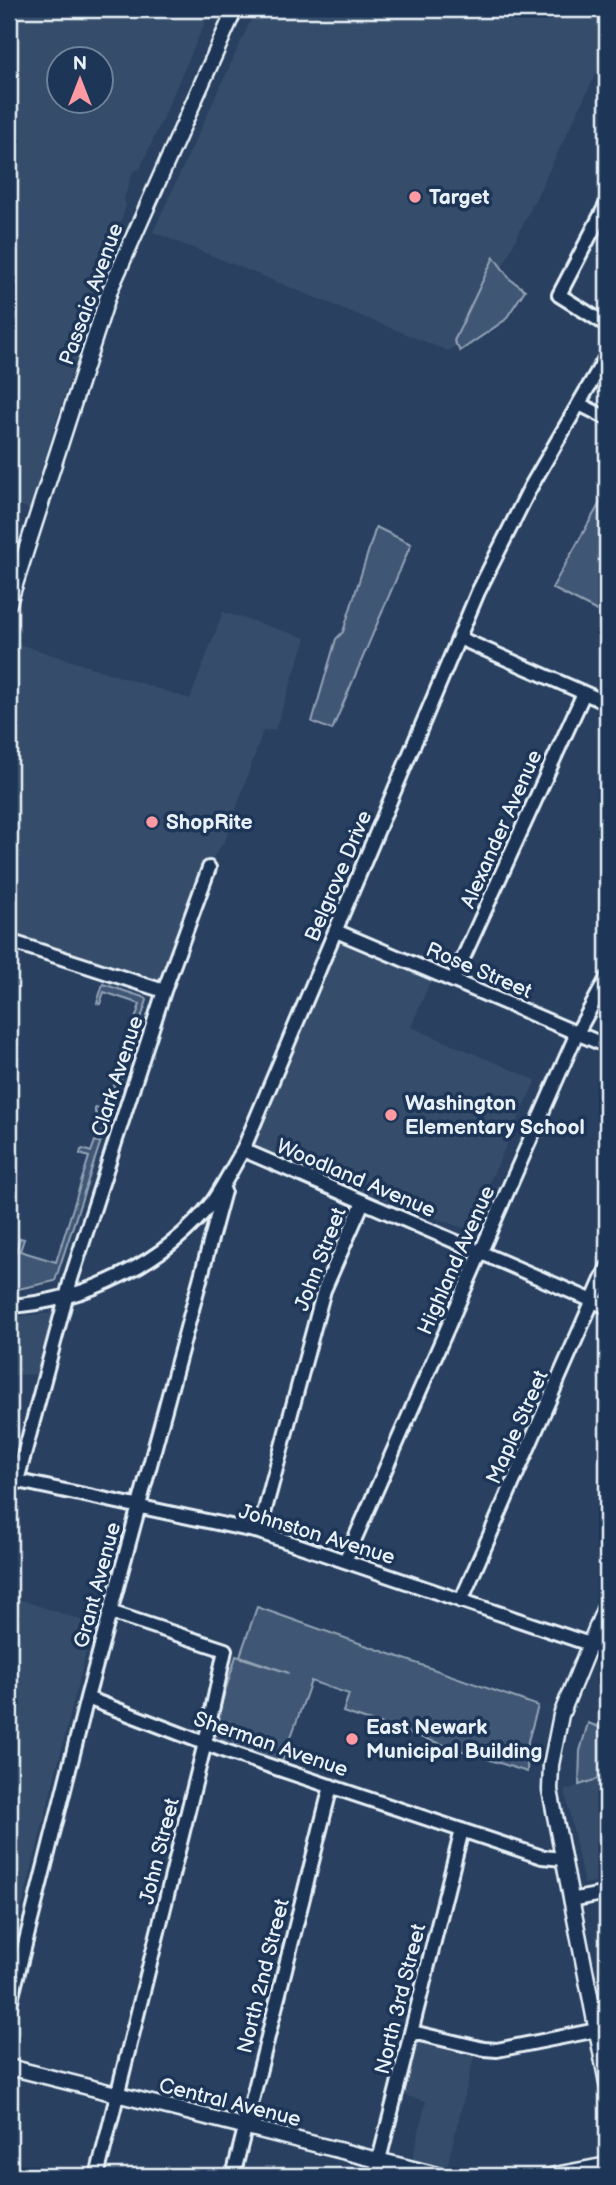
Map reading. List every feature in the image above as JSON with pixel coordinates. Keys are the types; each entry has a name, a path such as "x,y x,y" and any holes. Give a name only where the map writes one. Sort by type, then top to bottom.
{"main road":[{"name":"Passaic Avenue","path":"9,603 110,290 235,9"},
{"path":"607,1602 556,1736 550,1790 571,1899 602,2029 607,2083"},
{"name":"Central Avenue","path":"9,2067 441,2176"},
{"path":"550,2176 607,2165"}],"street":[{"path":"607,203 559,295 607,325"},
{"name":"Belgrove Drive","path":"9,1306 66,1297 113,1281 175,1241 212,1201 243,1150 478,592 530,488 607,355"},
{"path":"579,404 607,418"},
{"path":"459,638 607,703"},
{"name":"Alexander Avenue","path":"453,981 584,694"},
{"name":"Clark Avenue","path":"13,1480 66,1297 164,992 209,868"},
{"name":"Rose Street","path":"336,931 607,1046"},
{"path":"9,941 164,992"},
{"name":"Highland Avenue","path":"345,1561 577,1032 607,978"},
{"name":"Woodland Avenue","path":"243,1150 607,1307"},
{"name":"Grant Avenue","path":"9,2008 87,1698 229,1173"},
{"name":"John Street","path":"259,1532 324,1290 363,1202"},
{"name":"Maple Street","path":"461,1601 607,1268"},
{"name":"Johnston Avenue","path":"13,1480 259,1532 607,1650"},
{"name":"John Street","path":"97,2176 205,1743 225,1650 110,1612"},
{"name":"Sherman Avenue","path":"87,1698 205,1743 331,1786 542,1857 563,1859"},
{"name":"North 2nd Street","path":"233,2176 331,1786"},
{"name":"North 3rd Street","path":"376,2176 462,1830"},
{"path":"571,1899 607,1893"},
{"path":"412,2032 497,2050 602,2029"}],"shaded area":[{"path":"9,9 211,9 140,169 133,171 124,199 126,206 29,509 9,501"},
{"path":"256,9 607,9 607,51 468,338 448,351 153,232"},
{"path":"494,257 510,279 525,290 505,320 460,351 454,341"},
{"path":"607,493 607,616 552,588"},
{"path":"376,527 411,544 332,730 312,722 336,639 343,632"},
{"path":"223,612 306,638 275,730 263,731 225,841 206,867 165,995 9,944 9,641 190,699"},
{"name":"Washington Elementary School","path":"335,934 433,975 411,1027 536,1080 468,1230 248,1149"},
{"path":"103,984 147,1000 55,1281 9,1291 9,1272 20,1238 24,1239 20,1251 56,1262 89,1157 80,1154 81,1150 91,1152 95,1141 99,1142 103,1127 99,1125 102,1115 95,1113 95,1107 106,1110 140,1004 104,992 100,1004 97,1003"},
{"path":"56,1313 49,1374 9,1375 9,1317"},
{"path":"9,1596 93,1624 9,1959"},
{"path":"257,1607 538,1706 528,1741 527,1772 343,1712 349,1694 311,1681 281,1765 211,1738 236,1656 289,1673 240,1656"},
{"path":"588,1723 607,1730 607,1776 579,1785 580,1751"},
{"path":"607,1778 607,1880 584,1884 565,1790"},
{"path":"413,2034 476,2049 445,2175 411,2166 426,2101 398,2094"}],"place":[{"name":"Target","path":"415,197"},
{"name":"ShopRite","path":"152,822"},
{"name":"Washington Elementary School","path":"391,1115"},
{"name":"East Newark Municipal Building","path":"352,1739"}]}
